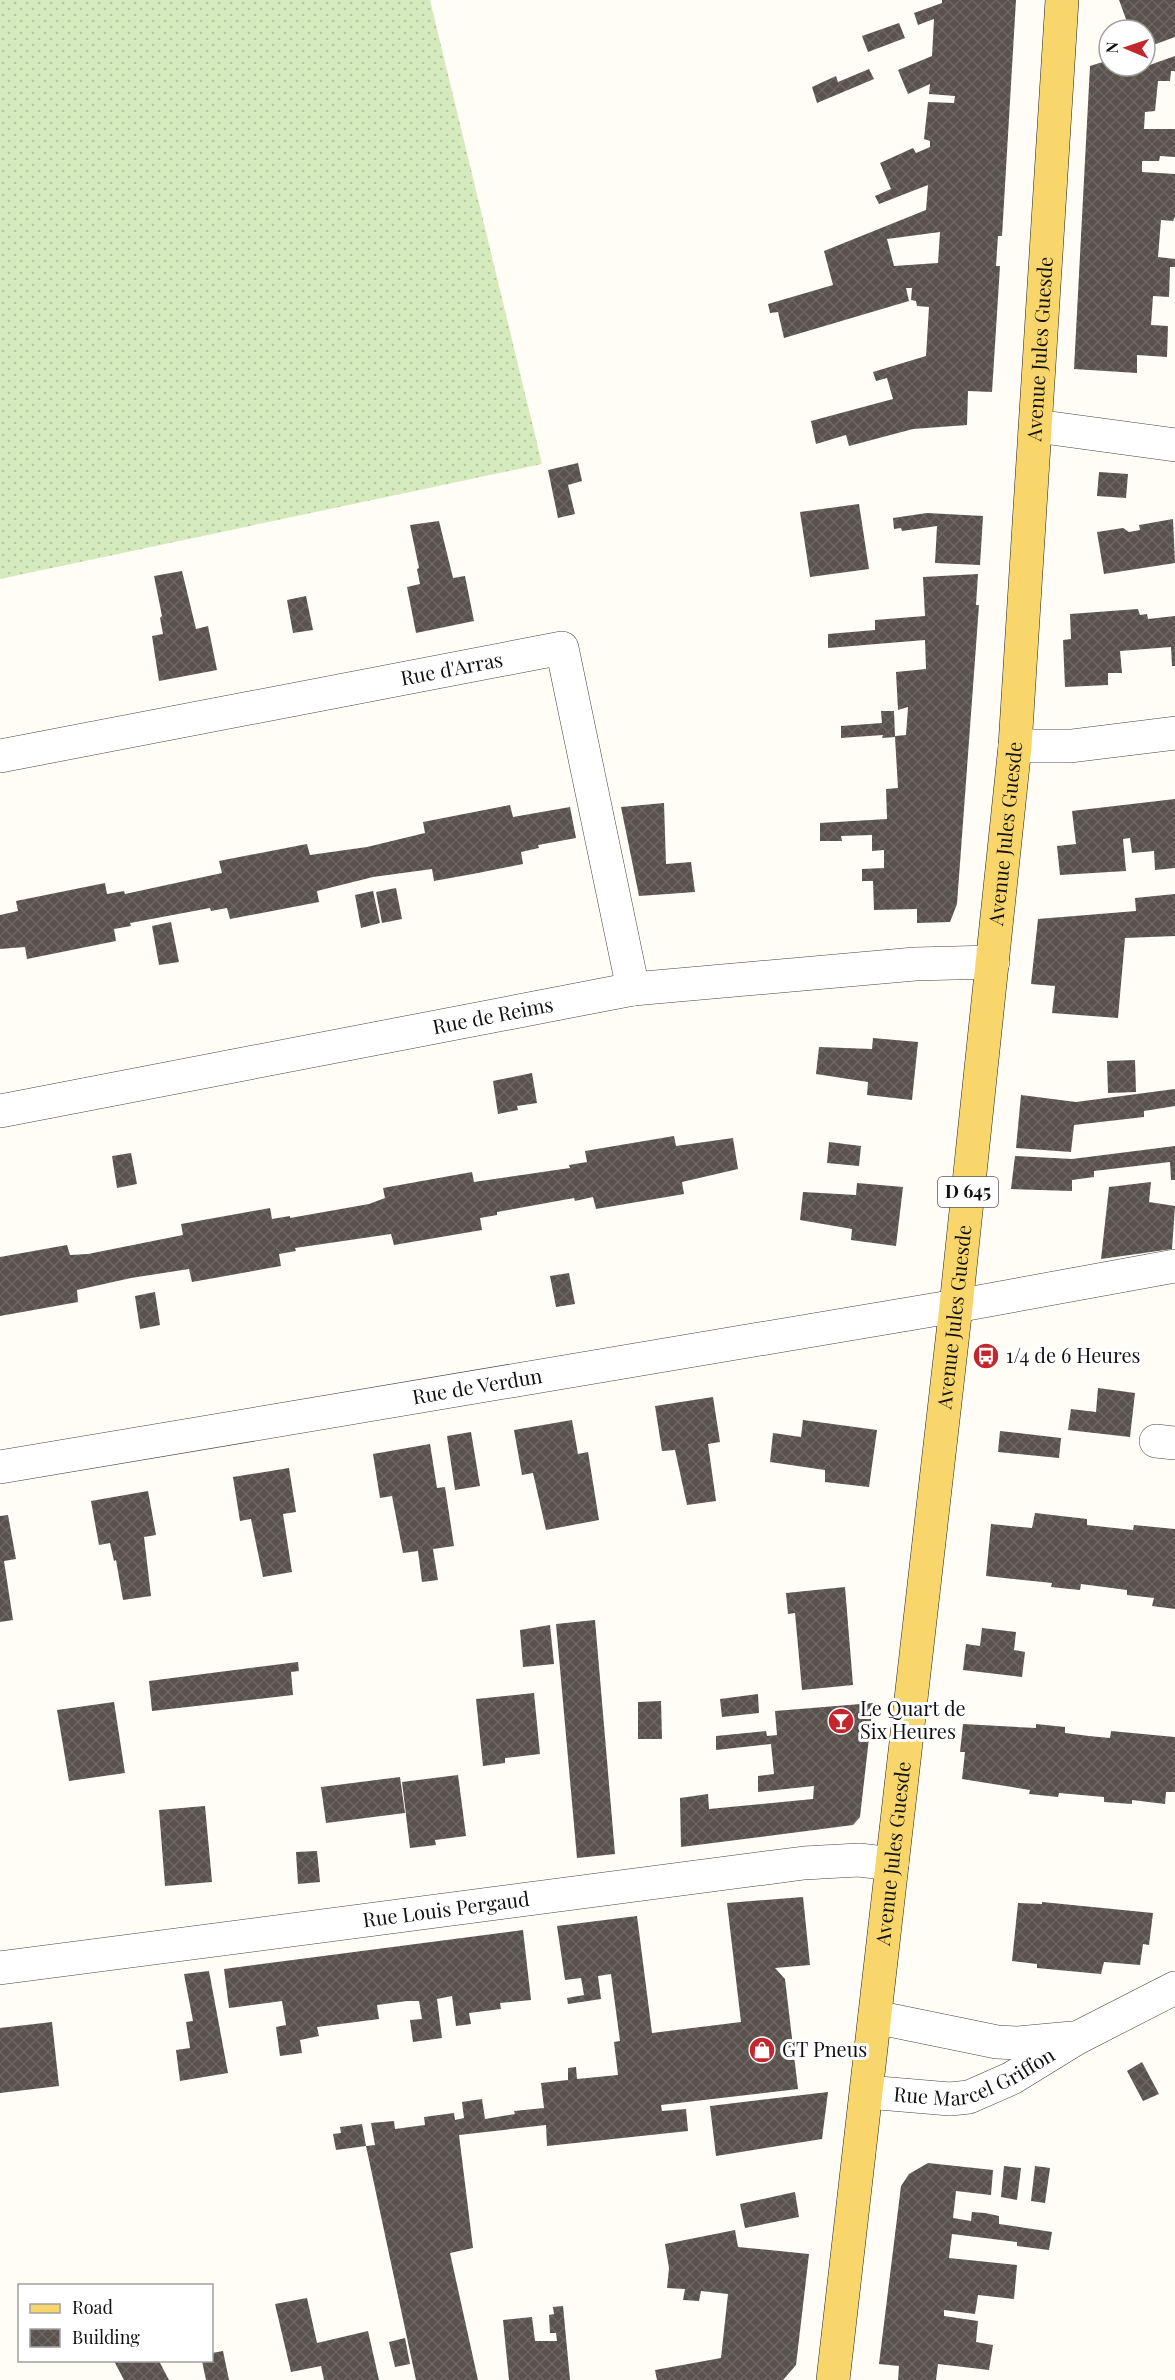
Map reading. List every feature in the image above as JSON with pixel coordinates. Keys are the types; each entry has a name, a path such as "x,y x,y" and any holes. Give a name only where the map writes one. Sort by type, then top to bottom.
{"main road":[{"name":"Avenue Jules Guesde","path":"833,2380 956,1306 1015,746 1062,0"}],"street":[{"path":"1036,426 1175,445"},
{"name":"Rue d'Arras","path":"0,756 562,648 633,989"},
{"path":"1015,746 1071,746 1175,733"},
{"name":"Rue de Reims","path":"0,1111 633,989 915,964 993,962"},
{"name":"Rue de Verdun","path":"0,1467 956,1306 1175,1266"},
{"name":"Rue Louis Pergaud","path":"0,1968 804,1863 859,1860 892,1864"},
{"name":"Rue Marcel Griffon","path":"867,2092 950,2100 969,2097 1012,2079 1077,2038 1175,1988"},
{"name":"Rue Marcel Griffon","path":"875,2017 997,2042 1018,2043 1077,2038"}],"green space":[{"path":"0,0 430,0 542,464 0,579"}],"building":[{"path":"942,0 1016,0 1002,236 998,236 996,266 1000,266 992,392 968,391 967,425 913,429 849,446 846,435 816,444 811,421 893,399 887,378 876,381 873,372 926,356 929,307 917,306 916,301 911,300 912,288 906,288 909,301 784,338 778,312 770,313 768,304 833,285 824,251 926,210 928,185 879,204 875,196 891,189 880,163 913,148 916,153 930,147 930,141 924,139 928,102 954,103 955,96 929,94 930,84 908,94 898,70 932,56 934,19 918,25 914,13 942,3","holes":["940,232 938,263 894,266 887,239"]},
{"path":"1119,0 1175,0 1175,37 1157,44 1157,18 1126,18"},
{"path":"899,23 905,38 868,52 862,36"},
{"path":"1175,56 1175,71 1171,71 1170,81 1158,81 1155,111 1145,112 1144,129 1175,129 1175,157 1160,156 1159,161 1142,161 1142,172 1175,174 1175,217 1173,221 1161,220 1158,257 1175,259 1175,267 1170,267 1169,297 1153,296 1151,325 1168,326 1167,357 1137,355 1137,373 1074,369 1090,66 1097,64 1097,78 1157,78 1157,62"},
{"path":"869,69 874,79 817,103 812,87 836,76 838,82"},
{"path":"578,463 582,481 568,485 575,514 558,518 548,470"},
{"path":"1099,472 1128,474 1126,498 1097,496"},
{"path":"859,504 869,569 810,577 800,512"},
{"path":"927,513 983,516 980,565 935,563 937,526 902,531 901,528 894,529 893,518"},
{"path":"1173,519 1175,563 1104,574 1097,532 1123,528 1129,532 1140,530 1139,525"},
{"path":"439,521 453,578 465,576 474,621 416,633 407,587 420,584 410,525"},
{"path":"182,571 196,629 208,626 217,670 159,681 152,636 163,634 154,576"},
{"path":"978,574 976,605 979,605 957,904 950,922 917,923 917,909 874,910 873,881 862,881 862,869 884,868 884,850 872,851 872,835 841,836 842,841 820,841 820,823 887,819 886,789 898,788 895,737 882,738 883,735 841,738 841,726 882,723 881,711 894,711 895,736 906,735 908,707 898,710 896,672 926,669 925,640 828,648 828,634 875,630 875,620 925,616 923,577"},
{"path":"306,596 313,630 293,633 287,600"},
{"path":"1138,609 1140,615 1147,614 1148,619 1175,616 1175,666 1172,666 1171,647 1120,651 1122,673 1108,673 1108,685 1065,687 1063,640 1071,639 1070,614"},
{"path":"1175,799 1175,868 1155,870 1154,851 1132,853 1130,838 1123,839 1126,871 1060,875 1057,846 1076,844 1072,811"},
{"path":"664,803 666,864 691,862 695,892 639,896 621,807"},
{"path":"510,805 513,817 570,807 576,838 538,845 539,848 521,852 523,864 478,873 434,881 432,869 373,877 317,891 319,902 230,919 227,908 211,911 210,908 130,923 131,926 114,929 116,941 27,959 25,947 0,949 0,915 18,911 16,901 105,883 107,894 124,891 125,894 222,873 219,861 307,844 310,855 367,847 425,833 423,822"},
{"path":"396,888 402,919 382,923 376,892"},
{"path":"373,891 380,923 361,928 355,895"},
{"path":"1175,894 1175,936 1125,938 1118,1018 1052,1013 1055,986 1031,984 1038,919 1136,911 1135,898"},
{"path":"171,922 179,962 159,965 152,926"},
{"path":"873,1038 918,1042 912,1100 867,1095 868,1082 816,1074 819,1047 872,1049"},
{"path":"1135,1060 1136,1092 1108,1093 1107,1061"},
{"path":"532,1073 537,1103 517,1106 518,1110 498,1114 493,1081"},
{"path":"1175,1089 1175,1106 1144,1111 1144,1117 1074,1125 1071,1152 1016,1148 1021,1095 1076,1102"},
{"path":"674,1136 676,1146 733,1138 738,1169 682,1182 684,1194 596,1209 593,1197 575,1201 574,1198 497,1212 497,1215 480,1218 482,1230 394,1245 391,1234 295,1248 296,1251 279,1254 281,1266 192,1282 189,1269 131,1278 77,1290 78,1302 0,1316 0,1257 67,1245 70,1255 88,1254 183,1235 181,1224 270,1208 272,1219 369,1204 385,1198 383,1188 472,1172 474,1182 570,1168 569,1165 587,1162 585,1151"},
{"path":"829,1142 861,1146 859,1166 827,1163"},
{"path":"1175,1146 1175,1180 1171,1180 1170,1162 1094,1171 1094,1177 1072,1180 1072,1191 1011,1189 1015,1156 1072,1159"},
{"path":"131,1153 137,1184 117,1188 112,1156"},
{"path":"1151,1182 1149,1202 1175,1206 1172,1249 1101,1259 1109,1187"},
{"path":"857,1183 903,1187 896,1246 851,1240 852,1229 800,1220 803,1192 856,1195"},
{"path":"569,1273 575,1304 556,1307 550,1276"},
{"path":"155,1292 160,1325 140,1329 135,1296"},
{"path":"1098,1388 1135,1393 1130,1437 1068,1430 1071,1409 1096,1412"},
{"path":"713,1397 720,1442 708,1444 716,1501 687,1505 675,1450 662,1451 655,1406"},
{"path":"572,1420 578,1454 588,1452 599,1520 546,1530 533,1473 522,1475 514,1430"},
{"path":"803,1420 877,1430 869,1487 825,1482 825,1470 770,1462 773,1433 801,1437"},
{"path":"1000,1431 1061,1438 1059,1458 998,1452"},
{"path":"471,1432 480,1486 455,1490 447,1436"},
{"path":"430,1444 437,1488 445,1487 454,1546 433,1549 438,1580 422,1582 418,1551 403,1553 392,1496 380,1498 373,1454"},
{"path":"289,1468 296,1512 283,1514 292,1572 263,1577 251,1519 240,1521 233,1477"},
{"path":"148,1491 156,1535 144,1537 151,1596 123,1600 116,1560 114,1561 110,1543 99,1545 91,1501"},
{"path":"1035,1513 1087,1519 1087,1525 1133,1530 1134,1525 1175,1529 1175,1609 1152,1606 1154,1598 1127,1595 1127,1590 1081,1584 1080,1590 1051,1587 1052,1583 986,1576 991,1524 1032,1528"},
{"path":"8,1515 16,1559 4,1561 13,1620 0,1622 0,1516"},
{"path":"845,1587 853,1685 802,1690 795,1613 788,1614 786,1593"},
{"path":"595,1620 615,1854 577,1858 556,1624"},
{"path":"550,1625 554,1664 523,1667 520,1630"},
{"path":"982,1628 1016,1632 1014,1650 1025,1652 1022,1677 963,1670 966,1644 980,1646"},
{"path":"298,1662 299,1671 291,1672 293,1695 152,1711 149,1681"},
{"path":"534,1693 540,1754 505,1758 505,1763 483,1766 476,1699"},
{"path":"758,1694 759,1713 722,1717 720,1699"},
{"path":"661,1701 662,1739 638,1739 638,1702"},
{"path":"114,1702 125,1773 69,1781 57,1710"},
{"path":"873,1703 860,1817 853,1825 681,1847 680,1798 708,1794 709,1809 813,1799 814,1786 758,1792 758,1776 774,1774 771,1744 716,1750 716,1736 766,1731 767,1736 777,1735 775,1711"},
{"path":"963,1724 1036,1728 1036,1724 1065,1727 1065,1733 1110,1738 1111,1731 1175,1737 1175,1792 1166,1792 1165,1804 1132,1800 1132,1804 1104,1802 1104,1797 1059,1793 1058,1797 1029,1794 1030,1790 962,1779 965,1752 960,1752"},
{"path":"458,1775 466,1836 435,1840 436,1845 410,1848 402,1782"},
{"path":"400,1777 405,1813 326,1823 321,1787"},
{"path":"205,1806 212,1882 165,1886 159,1810"},
{"path":"317,1851 320,1882 298,1884 296,1852"},
{"path":"803,1897 810,1965 775,1968 785,1979 798,2089 661,2105 662,2111 686,2109 688,2131 547,2146 546,2125 459,2135 473,2248 450,2253 478,2380 416,2380 366,2146 375,2145 371,2123 394,2121 395,2129 425,2125 424,2117 454,2113 455,2120 464,2118 462,2102 482,2099 485,2119 515,2114 514,2111 544,2108 541,2083 568,2080 568,2068 576,2067 577,2079 618,2075 614,2042 620,2041 611,1974 598,1976 601,1999 568,2004 567,1998 584,1995 581,1978 565,1980 557,1926 637,1916 652,2033 741,2022 727,1903"},
{"path":"1042,1902 1153,1913 1149,1945 1143,1944 1140,1965 1104,1962 1101,1974 1037,1968 1037,1964 1012,1961 1018,1903 1042,1904"},
{"path":"523,1930 531,2000 500,2003 501,2009 469,2013 471,2024 456,2026 452,1996 437,1999 442,2038 413,2042 410,2020 422,2019 419,2001 407,2001 377,2005 379,2019 317,2027 319,2036 300,2040 302,2053 280,2056 276,2027 286,2025 282,2001 229,2008 224,1969"},
{"path":"209,1971 228,2073 180,2081 176,2050 190,2048 186,2022 193,2021 184,1974"},
{"path":"52,2022 59,2086 0,2093 0,2028"},
{"path":"1142,2062 1159,2094 1143,2101 1127,2071"},
{"path":"828,2092 822,2139 716,2156 710,2106"},
{"path":"362,2124 366,2146 336,2150 333,2134 341,2133 340,2127"},
{"path":"928,2163 993,2170 991,2195 956,2191 953,2218 971,2221 972,2212 985,2213 999,2216 999,2224 1052,2232 1049,2250 1017,2246 1017,2242 952,2234 949,2258 1017,2265 1014,2299 978,2295 975,2314 944,2310 944,2316 978,2321 976,2342 993,2345 989,2370 938,2364 936,2380 898,2380 899,2366 879,2364 901,2186 909,2174"},
{"path":"1004,2166 1021,2168 1017,2200 1001,2197"},
{"path":"1035,2166 1050,2168 1045,2203 1031,2201"},
{"path":"795,2192 799,2217 745,2228 740,2204"},
{"path":"735,2230 738,2247 809,2254 796,2365 783,2380 657,2380 655,2370 721,2358 728,2294 701,2291 699,2301 683,2300 685,2289 667,2288 669,2268 665,2244"},
{"path":"307,2298 317,2343 368,2331 379,2380 324,2380 321,2366 291,2372 275,2304"},
{"path":"563,2306 570,2380 509,2380 503,2320 532,2317 535,2341 557,2341 556,2333 550,2333 549,2315 554,2314 553,2307"},
{"path":"405,2338 410,2364 395,2367 389,2342"},
{"path":"223,2351 229,2380 206,2380 202,2362 213,2362 213,2353"},
{"path":"115,2362 160,2362 169,2380 124,2380"}],"place":[{"name":"1/4 de 6 Heures","path":"986,1356"},
{"name":"Le Quart de Six Heures","path":"841,1721"},
{"name":"GT Pneus","path":"762,2050"}]}
